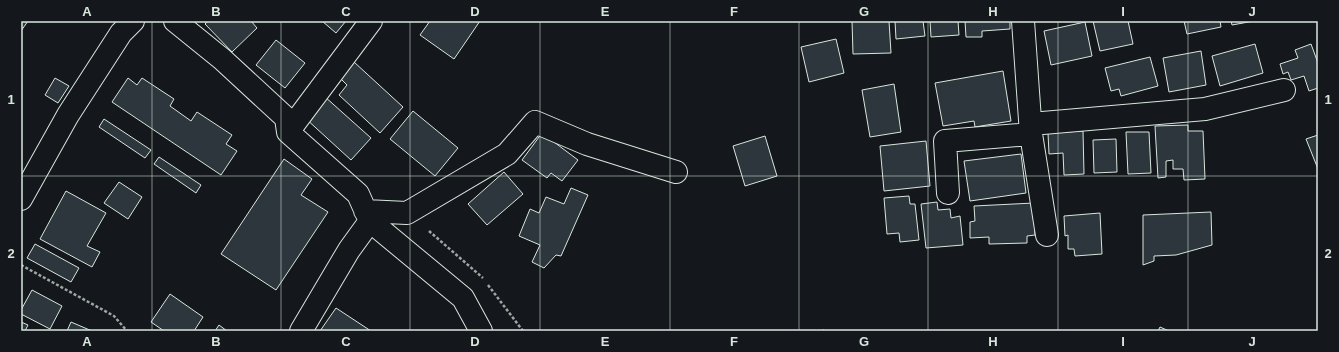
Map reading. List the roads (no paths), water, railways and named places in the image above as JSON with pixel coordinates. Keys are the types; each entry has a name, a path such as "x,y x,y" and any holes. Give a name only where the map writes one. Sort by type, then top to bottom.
{"street":[{"path":"21,199 68,115 121,33 133,21"},
{"path":"174,21 222,59 286,118 288,132 358,194 368,216 463,298 481,331"},
{"path":"288,132 371,21"},
{"path":"1022,21 1031,129 1046,235"},
{"path":"948,193 945,141 1031,129 1205,109 1284,90"},
{"path":"368,216 407,213 507,154 536,122 587,144 676,172"},
{"path":"301,331 368,216"}]}
